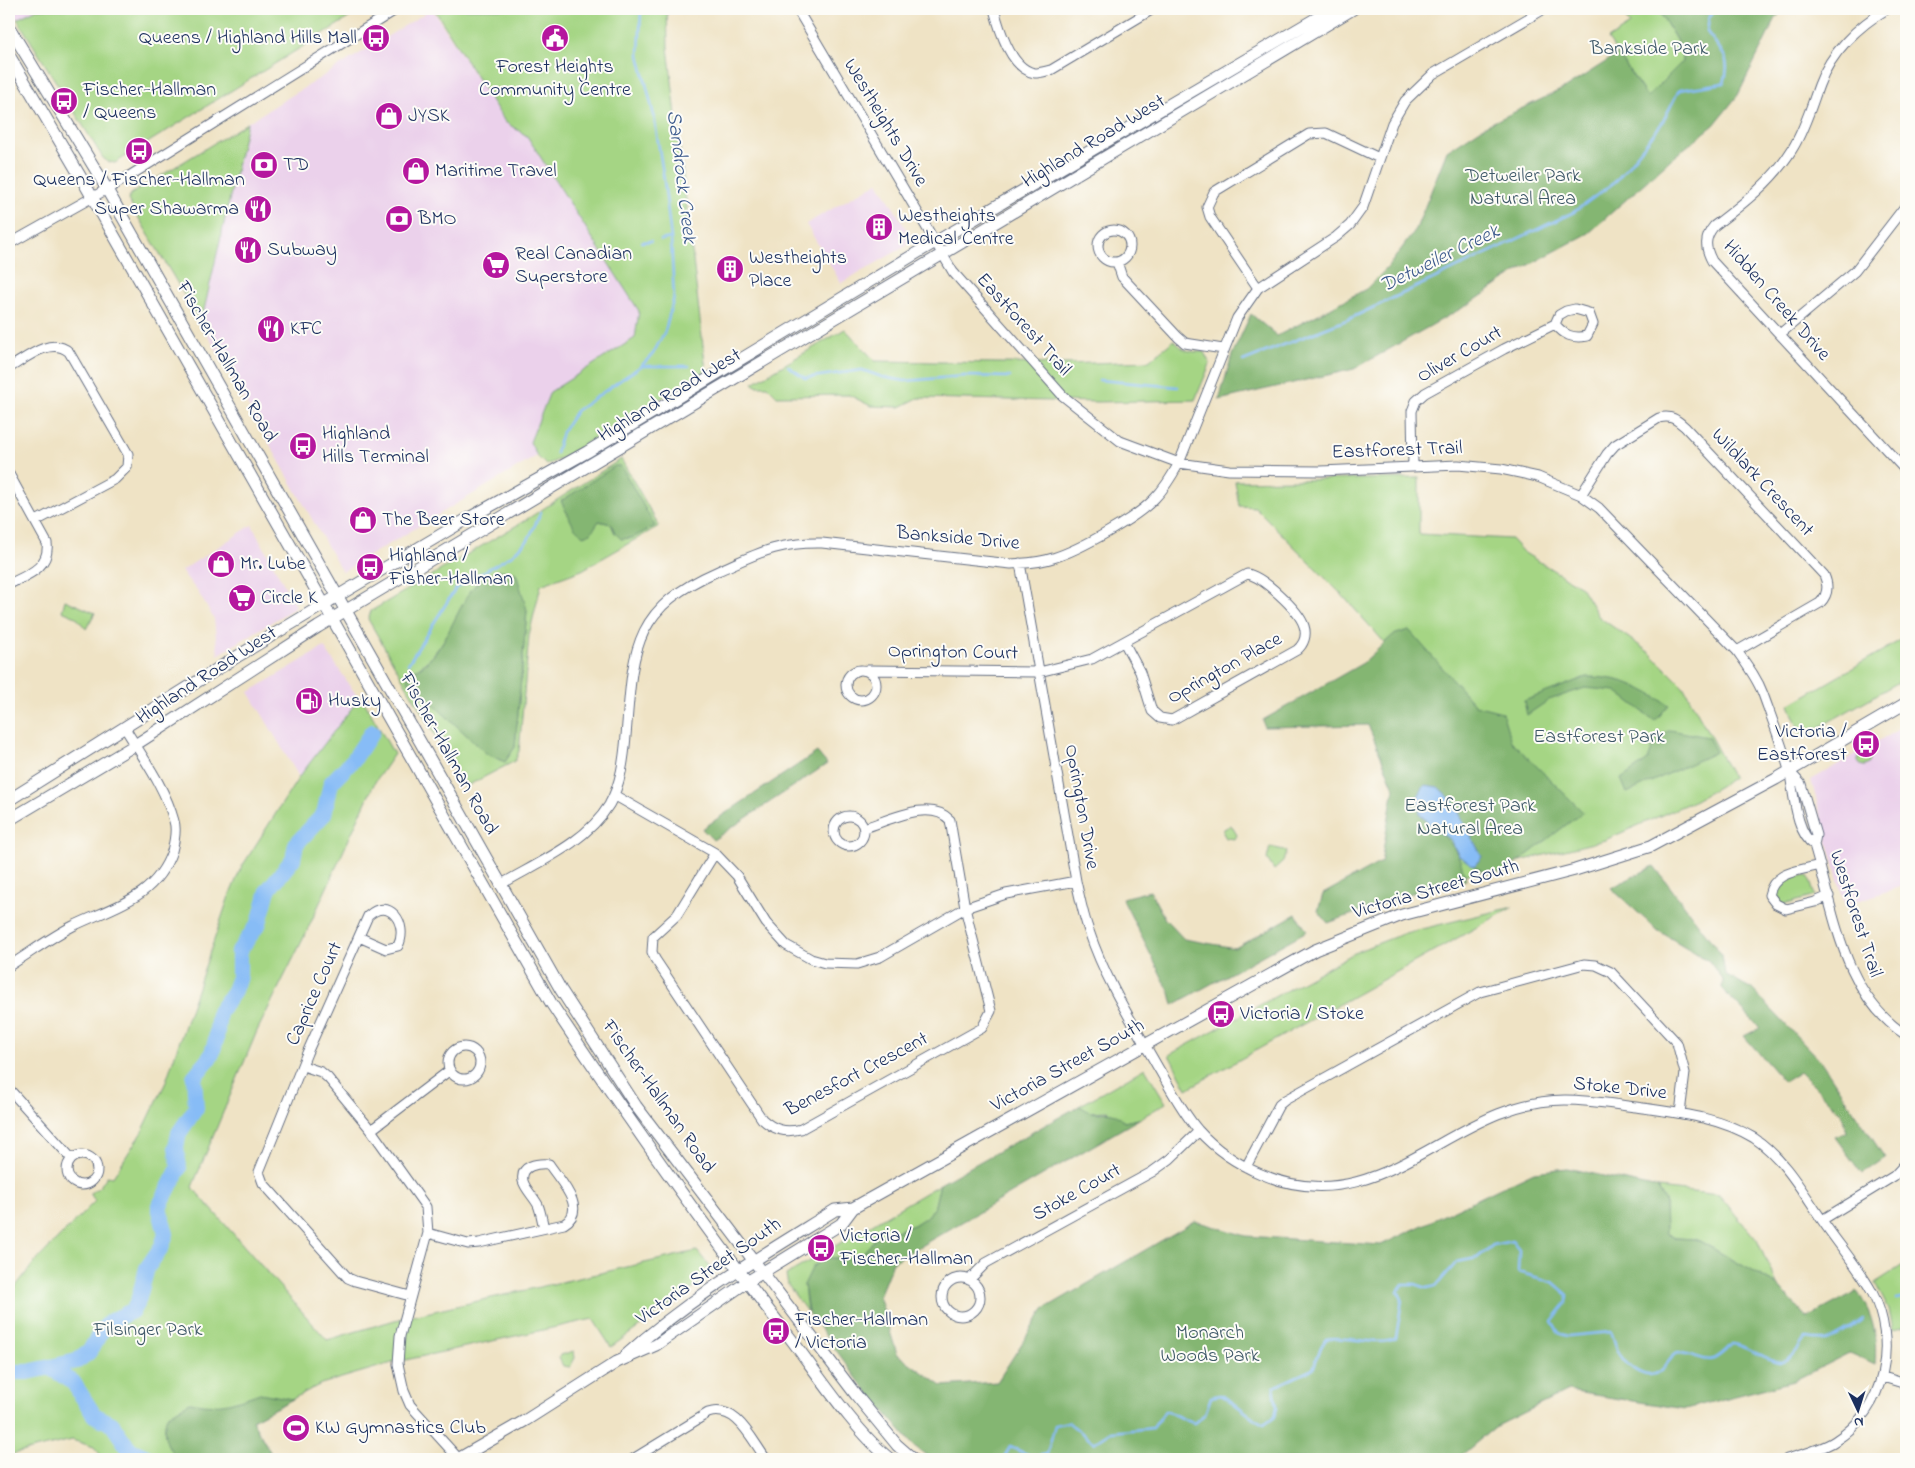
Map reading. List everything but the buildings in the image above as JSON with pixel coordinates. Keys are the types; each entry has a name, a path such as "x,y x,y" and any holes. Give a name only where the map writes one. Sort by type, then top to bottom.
{"main road":[{"name":"Highland Road West","path":"9,800 337,596 469,518 621,432 935,242 1332,9"},
{"name":"Highland Road West","path":"9,820 135,745 345,610 1353,9"},
{"name":"Fischer-Hallman Road","path":"9,27 106,190 561,990 636,1106 880,1426 913,1459"},
{"name":"Fischer-Hallman Road","path":"9,55 551,1003 626,1117 738,1270 841,1405 877,1448 890,1459"},
{"name":"Victoria Street South","path":"459,1459 617,1362 656,1344 762,1272 841,1224 854,1208 1315,950 1357,931 1402,915 1629,854 1675,835 1906,702"},
{"name":"Victoria Street South","path":"617,1362 649,1334 738,1270 835,1210 854,1208"}],"street":[{"path":"9,244 106,190 396,9"},
{"path":"994,9 999,28 1011,54 1022,66 1034,73 1051,70 1153,9"},
{"name":"Bankside Drive","path":"500,885 577,840 608,806 614,796 624,757 630,682 636,648 650,620 663,604 693,582 777,546 795,542 1035,563 1060,556 1138,512 1156,498 1171,479 1179,463 1237,318 1258,288 1336,237 1350,225 1363,207 1392,123 1405,101 1433,74 1544,9"},
{"name":"Hidden Creek Drive","path":"1887,9 1861,27 1834,55 1820,83 1808,118 1792,149 1759,188 1714,226 1706,240 1706,248 1712,261 1906,471"},
{"name":"Westheights Drive","path":"801,10 943,255"},
{"path":"1258,288 1210,217 1207,208 1214,192 1309,134 1318,132 1326,132 1379,158"},
{"path":"1780,334 1855,271 1906,205"},
{"name":"Eastforest Trail","path":"943,255 967,288 1063,396 1120,441 1179,463 1229,470 1321,471 1458,465 1502,468 1538,477 1581,495 1615,522 1737,651 1762,692 1789,771"},
{"path":"1117,262 1122,277 1185,343 1223,349"},
{"name":"Oliver Court","path":"1413,466 1412,411 1416,402 1425,393 1504,349 1555,324"},
{"path":"9,368 44,348 64,347 69,352 128,454 126,467 115,479 36,521"},
{"name":"Wildlark Crescent","path":"1581,495 1607,454 1616,445 1658,418 1666,416 1675,418 1685,427 1824,575 1826,580 1827,593 1820,603 1737,651"},
{"path":"9,474 36,521 47,543 49,554 45,562 34,571 9,584"},
{"name":"Oprington Drive","path":"1020,563 1076,881 1087,928 1098,955 1145,1044"},
{"name":"Oprington Place","path":"1040,672 1092,659 1247,574 1255,575 1268,584 1301,619 1305,634 1302,646 1296,650 1172,720 1160,718 1152,711 1140,672 1124,642"},
{"name":"Oprington Court","path":"867,670 1040,672"},
{"path":"9,966 72,926 143,893 156,881 166,866 174,845 175,824 166,796 125,728"},
{"name":"Westforest Trail","path":"1789,771 1791,790 1806,839 1814,845 1850,969 1861,990 1874,1007 1894,1027 1906,1035"},
{"path":"614,796 715,853 737,876 766,923 786,945 811,959 825,963 857,964 880,956 966,908 1006,894 1076,881"},
{"name":"Benesfort Crescent","path":"715,853 677,915 653,937 652,952 762,1119 770,1126 779,1130 801,1129 982,1028 991,1011 966,908 950,820 942,812 927,810 864,828"},
{"path":"1820,865 1777,877 1771,884 1769,895 1776,904 1786,909 1815,902 1829,896"},
{"name":"Caprice Court","path":"359,936 386,949 398,946 402,937 402,925 396,916 385,909 374,910 368,916 359,936 260,1166 260,1178 348,1278 410,1296"},
{"path":"1246,1167 1279,1105 1285,1100 1480,992 1584,964 1596,965 1611,972 1676,1043 1685,1073 1680,1113"},
{"name":"Stoke Drive","path":"1145,1044 1183,1111 1199,1131 1223,1154 1246,1167 1284,1182 1306,1186 1334,1186 1357,1182 1404,1165 1488,1116 1524,1104 1563,1100 1586,1101 1680,1113 1711,1119 1732,1126 1756,1140 1771,1152 1789,1174 1871,1290 1886,1330 1887,1346 1883,1376 1874,1396 1852,1428 1824,1447 1787,1459"},
{"path":"303,1066 320,1072 328,1078 371,1130 422,1198 428,1219 428,1233 400,1336 398,1364 404,1391 410,1405 420,1419 459,1459"},
{"path":"371,1130 450,1070"},
{"path":"9,1089 72,1159"},
{"name":"Stoke Court","path":"969,1280 975,1284 979,1294 977,1307 970,1314 955,1315 943,1303 944,1290 953,1280 969,1280 986,1263 1152,1172 1170,1159 1199,1131"},
{"path":"1822,1220 1894,1176 1906,1162"},
{"path":"428,1233 468,1244 564,1224 570,1220 575,1211 574,1203 549,1164 539,1163 527,1168 523,1174 523,1182 538,1205 544,1228"},
{"path":"1883,1376 1906,1384"},
{"path":"633,1459 708,1413 718,1409 735,1416 766,1459"}],"shaded area":[{"path":"11,9 37,9 17,19"},
{"path":"432,9 505,122 527,136 639,311 635,338 550,392 530,442 537,456 342,572 201,323 247,123"},
{"path":"878,182 910,235 906,246 841,283 806,224"},
{"path":"252,525 296,607 218,655 214,619 198,592 181,571"},
{"path":"324,647 359,699 299,777 249,692"},
{"path":"1906,725 1906,885 1845,905 1811,780"}],"green space":[{"path":"37,9 363,9 115,163 108,162 103,158 17,19"},
{"path":"434,9 667,9 668,47 706,371 560,459 546,465 537,456 530,442 550,392 635,338 639,311 527,136 505,122"},
{"name":"Bankside Park","path":"1619,9 1658,9 1682,50 1682,62 1647,97 1608,39 1630,25"},
{"name":"Detweiler Park Natural Area","path":"1658,9 1784,9 1776,18 1738,95 1714,125 1671,159 1589,233 1518,271 1471,303 1354,369 1219,400 1232,355 1251,314 1277,336 1366,289 1388,267 1416,229 1447,151 1485,126 1565,88 1618,54 1647,97 1682,62 1682,50"},
{"path":"247,123 201,323 128,200 131,194"},
{"path":"845,329 875,361 1064,364 1149,361 1174,340 1180,347 1187,350 1204,352 1210,364 1195,400 1098,402 918,398 900,407 871,406 849,395 777,396 767,386 756,386 753,383"},
{"path":"621,459 659,526 582,570 541,585 529,635 519,751 515,761 465,787 368,619 371,611 524,521","holes":["615,466 615,533 611,524 599,521 612,470","477,583 527,610 515,747 505,761 407,673 418,668 428,660 438,648 456,621"]},
{"path":"615,466 621,466 655,526 632,538 621,539 615,533 611,524 599,521 591,533 583,536 574,527 561,501"},
{"name":"Eastforest Park","path":"1419,478 1419,534 1511,539 1523,552 1581,587 1599,617 1650,653 1683,686 1733,778 1696,800 1605,840 1383,895 1412,867 1393,652 1342,595 1255,507 1239,506 1235,481"},
{"path":"499,570 516,573 527,610 515,747 505,762 487,754 408,681 407,673 420,668 439,648 476,584"},
{"path":"65,600 95,613 86,629 76,617 62,611"},
{"name":"Eastforest Park Natural Area","path":"1409,630 1475,705 1502,712 1511,741 1583,812 1505,872 1485,873 1474,866 1481,857 1475,845 1434,829 1456,851 1466,880 1420,890 1328,923 1318,911 1323,894 1381,862 1394,788 1368,725 1264,727 1263,720 1363,663 1393,635"},
{"path":"1906,637 1906,678 1802,737 1789,705"},
{"path":"1586,677 1599,677 1630,684 1669,705 1655,721 1616,691 1585,688 1549,700 1527,715 1524,701"},
{"name":"Filsinger Park","path":"361,696 394,754 375,782 306,933 257,1031 192,1187 327,1340 395,1320 697,1251 715,1273 611,1347 593,1319 392,1363 321,1384 252,1420 274,1459 104,1459 94,1447 72,1440 9,1455 9,1295 34,1263 95,1201 90,1193 99,1188 107,1176 113,1177 143,1130 165,1084 228,899 241,868 299,777"},
{"path":"1670,730 1708,737 1716,752 1627,793 1621,779 1648,760 1656,738"},
{"path":"817,752 827,764 713,840 702,829"},
{"path":"1862,754 1866,754 1870,760 1866,766 1862,766 1858,762 1858,758"},
{"path":"1231,825 1237,835 1235,839 1226,838 1223,833 1224,829"},
{"path":"1270,847 1286,852 1283,862 1274,870 1267,859"},
{"path":"1654,866 1722,955 1725,974 1752,989 1822,1063 1885,1158 1862,1174 1835,1137 1847,1132 1841,1113 1800,1072 1784,1082 1744,1036 1760,1028 1722,989 1723,980 1709,961 1657,930 1611,888"},
{"path":"1808,875 1815,896 1782,904 1776,892 1781,884"},
{"path":"1150,891 1165,919 1184,939 1235,948 1296,914 1307,931 1173,1005 1170,993 1122,898"},
{"path":"1513,907 1187,1089 1169,1055 1358,951 1405,933"},
{"path":"1145,1068 1166,1103 1139,1119 1124,1122 1107,1111 1088,1112 1079,1106"},
{"name":"Monarch Woods Park","path":"1079,1106 1090,1112 1112,1113 1120,1117 1124,1122 1139,1119 893,1262 879,1296 897,1354 942,1386 997,1382 1044,1309 1195,1221 1246,1236 1381,1245 1534,1172 1567,1168 1658,1188 1665,1201 1666,1233 1675,1238 1696,1239 1777,1285 1807,1318 1857,1291 1871,1317 1875,1334 1875,1365 1849,1353 1793,1381 1685,1409 1568,1391 1495,1427 1457,1459 931,1459 913,1445 858,1380 808,1312 804,1285 813,1266 827,1258 849,1258 862,1254 876,1238 914,1225 929,1215 935,1205 940,1184"},
{"path":"940,1184 935,1205 930,1215 914,1225 876,1238 862,1254 849,1258 827,1258 804,1285 807,1312 788,1285 786,1275"},
{"path":"1658,1188 1719,1195 1757,1240 1777,1285 1696,1239 1675,1238 1666,1233 1665,1201"},
{"path":"1903,1265 1906,1265 1906,1326 1893,1329 1889,1310 1875,1283"},
{"path":"574,1351 575,1358 570,1367 563,1366 559,1358 560,1355"},
{"path":"260,1393 293,1399 252,1420 274,1459 177,1459 173,1454 167,1444 164,1428 167,1416 190,1402 210,1405 225,1404"}],"water":[{"path":"1425,785 1438,787 1453,801 1482,857 1474,866 1459,856 1450,839 1434,829 1420,814 1418,796"}],"waterway":[{"name":"Sandrock Creek","path":"556,453 562,432 576,411 641,366 653,354 665,331 674,297 671,238 664,180 654,116 639,55 641,9"},
{"name":"Detweiler Creek","path":"1243,361 1349,319 1574,212 1616,181 1662,123 1679,90 1724,83 1727,67 1726,61 1721,50 1707,32 1709,18 1715,9"},
{"path":"661,240 671,238"},
{"path":"642,242 651,241"},
{"name":"Detweiler Creek","path":"642,366 689,366"},
{"name":"Detweiler Creek","path":"788,366 805,378 862,370 882,377 905,381 965,376 1010,377"},
{"name":"Detweiler Creek","path":"1099,380 1178,387"},
{"name":"Sandrock Creek","path":"408,664 456,588 512,555 528,540 541,512"},
{"name":"Sandrock Creek","path":"9,1372 28,1372 77,1361 89,1352 102,1330 111,1321 132,1311 138,1301 147,1268 162,1246 166,1234 159,1207 179,1168 176,1147 179,1133 196,1108 194,1077 211,1056 216,1040 219,1012 233,993 239,977 239,951 259,923 268,890 293,859 296,844 324,814 331,783 354,759 372,732"},
{"path":"1003,1459 1010,1447 1034,1457 1047,1454 1055,1425 1068,1422 1094,1443 1111,1432 1153,1428 1165,1411 1194,1423 1205,1414 1211,1397 1220,1395 1264,1424 1275,1416 1277,1407 1274,1387 1313,1369 1326,1339 1381,1342 1396,1338 1402,1299 1398,1291 1403,1284 1415,1284 1427,1288 1436,1286 1457,1262 1477,1258 1493,1245 1512,1241 1519,1250 1518,1272 1553,1282 1568,1295 1567,1302 1552,1321 1559,1333 1568,1336 1611,1332 1618,1351 1625,1361 1635,1370 1647,1375 1659,1372 1678,1353 1711,1360 1717,1358 1732,1344 1739,1345 1769,1359 1783,1362 1791,1358 1806,1338 1831,1338 1843,1333 1863,1319"},
{"path":"1896,1299 1906,1297"},
{"path":"49,1367 73,1382 94,1415 112,1424 129,1449 151,1459"}],"place":[{"name":"Queens / Highland Hills Mall","path":"376,38"},
{"name":"Forest Heights Community Centre","path":"555,38"},
{"name":"Fischer-Hallman / Queens","path":"64,101"},
{"name":"JYSK","path":"389,116"},
{"name":"Queens / Fischer-Hallman","path":"139,151"},
{"name":"TD","path":"264,165"},
{"name":"Maritime Travel","path":"416,171"},
{"name":"Super Shawarma","path":"258,209"},
{"name":"BMO","path":"399,219"},
{"name":"Westheights Medical Centre","path":"879,227"},
{"name":"Subway","path":"248,250"},
{"name":"Real Canadian Superstore","path":"496,265"},
{"name":"Westheights Place","path":"730,269"},
{"name":"KFC","path":"271,329"},
{"name":"Highland Hills Terminal","path":"303,446"},
{"name":"The Beer Store","path":"363,520"},
{"name":"Mr. Lube","path":"221,564"},
{"name":"Highland / Fisher-Hallman","path":"370,567"},
{"name":"Circle K","path":"242,598"},
{"name":"Husky","path":"309,701"},
{"name":"Victoria / Eastforest","path":"1866,744"},
{"name":"Victoria / Stoke","path":"1221,1014"},
{"name":"Victoria / Fischer-Hallman","path":"821,1248"},
{"name":"Fischer-Hallman / Victoria","path":"776,1331"},
{"name":"KW Gymnastics Club","path":"296,1428"}]}
